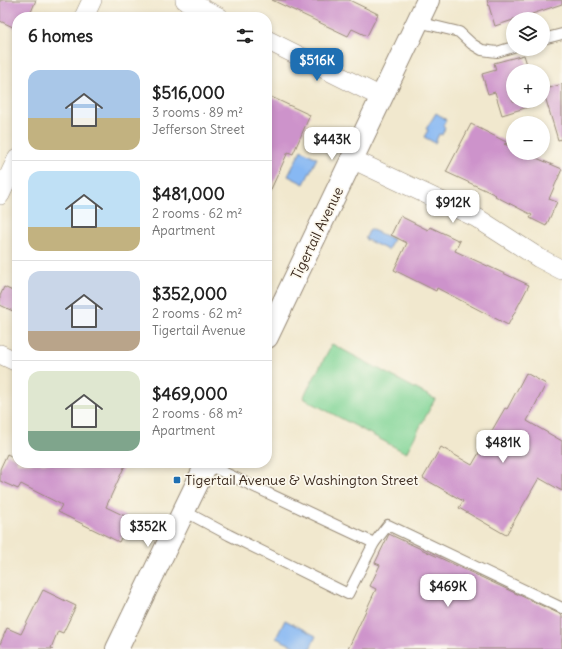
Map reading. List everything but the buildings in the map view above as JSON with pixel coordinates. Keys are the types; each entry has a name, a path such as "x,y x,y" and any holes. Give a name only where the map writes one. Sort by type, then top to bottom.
{"street":[{"path":"86,12 92,0"},
{"path":"185,0 209,12"},
{"name":"Tigertail Avenue","path":"272,327 428,0"},
{"path":"272,42 381,97"},
{"path":"352,159 477,218 539,258 562,270"},
{"path":"0,195 12,170"},
{"path":"0,354 12,360"},
{"path":"117,649 204,468"}],"lane":[{"path":"418,22 459,32 472,44 482,50 497,52 506,49"},
{"path":"550,37 562,34"},
{"path":"215,468 374,543"},
{"path":"184,511 348,594 374,543 388,525 562,608"}],"green space":[{"path":"332,344 435,399 406,453 303,398"}],"water":[{"path":"436,113 446,120 443,126 445,128 442,135 439,134 435,143 424,137 428,130 426,129"},
{"path":"301,150 317,158 304,184 288,176"},
{"path":"370,229 393,239 388,250 365,239"},
{"path":"285,620 316,636 310,649 300,649 276,638"}],"place":[{"name":"Tigertail Avenue & Washington Street","path":"177,480"}]}
